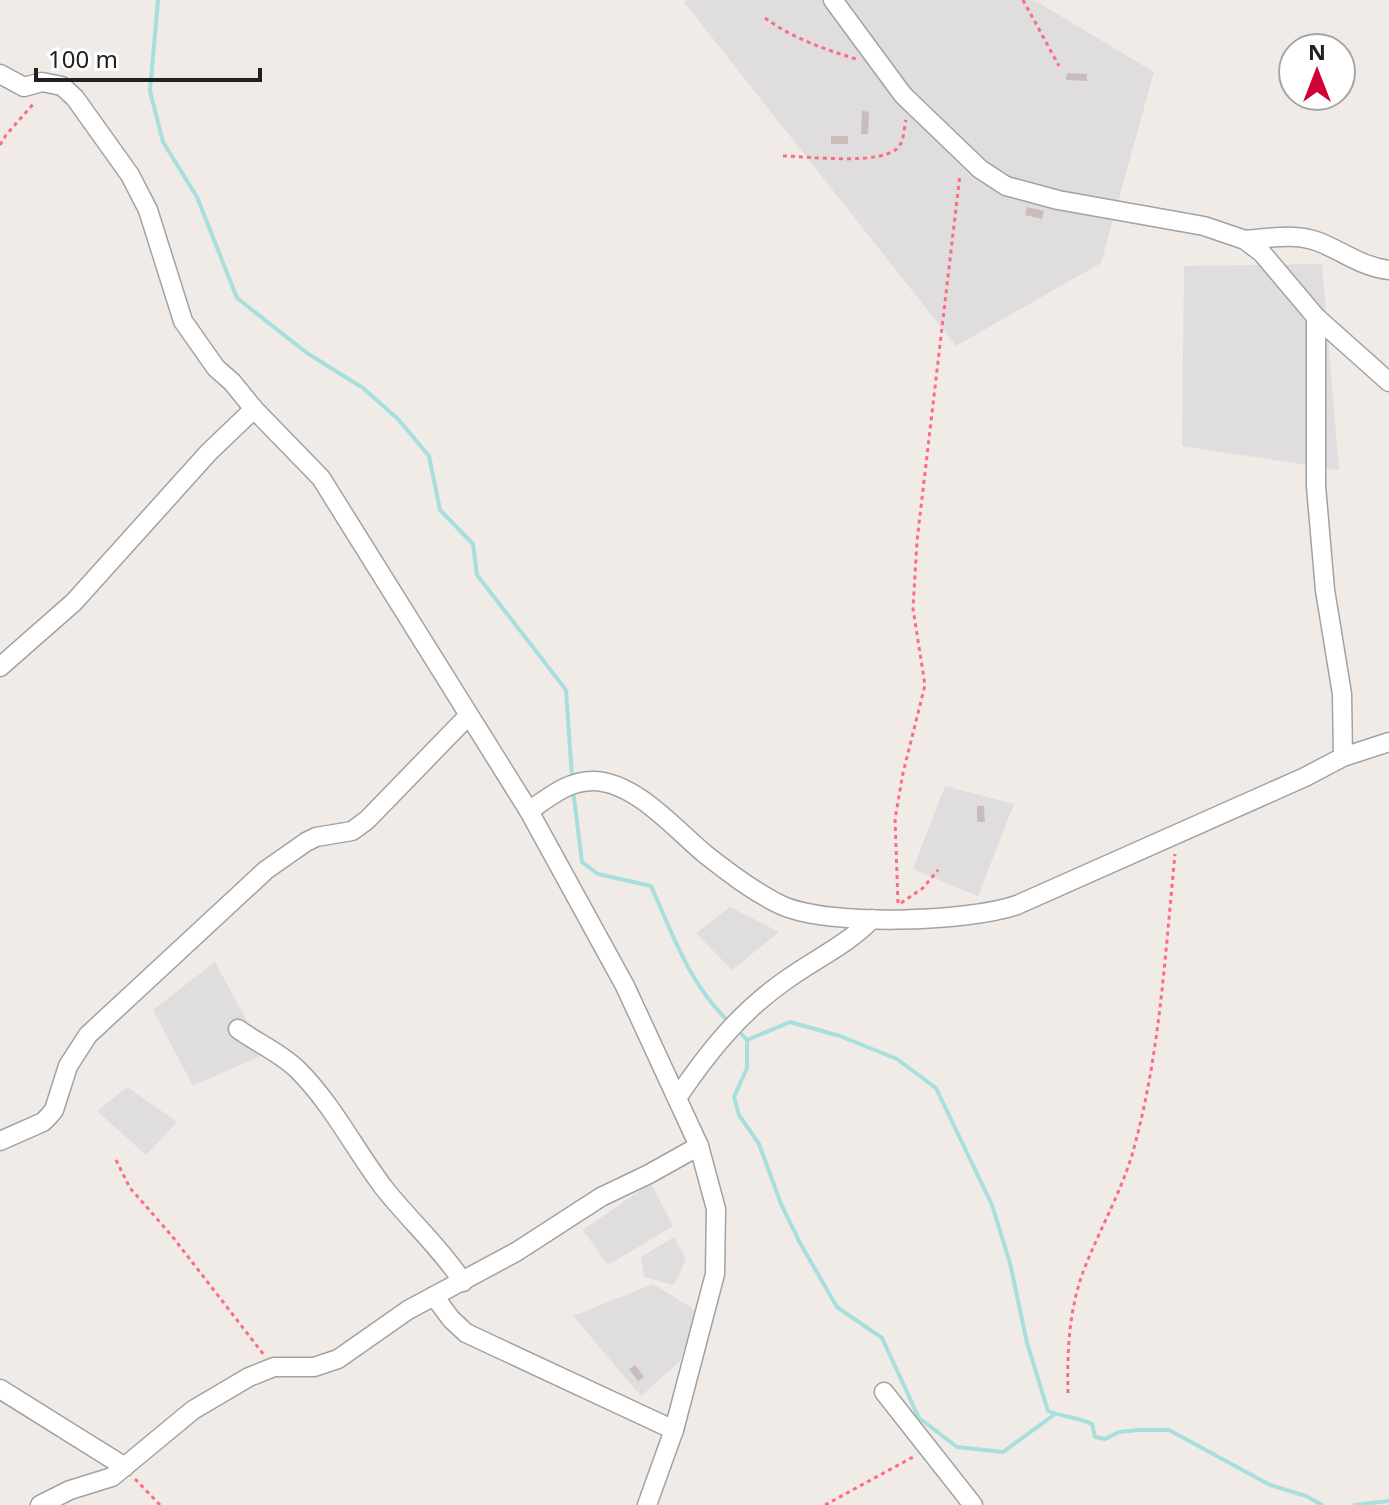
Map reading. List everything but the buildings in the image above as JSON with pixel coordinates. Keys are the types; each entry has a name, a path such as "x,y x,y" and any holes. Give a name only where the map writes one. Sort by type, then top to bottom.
{"street":[{"path":"833,0 910,101 980,169 1006,186 1058,200 1204,226 1245,240 1262,253 1316,317 1389,382"},
{"path":"0,74 24,87 52,82 62,86 75,98 130,175 148,210 183,321 216,368 321,478 529,811 625,986 699,1146 716,1209 715,1274 674,1430 647,1505"},
{"path":"1245,240 1303,237 1322,243 1362,264 1389,270"},
{"path":"1316,317 1316,500 1325,590 1342,694 1343,757"},
{"path":"0,667 74,602 209,452 254,409"},
{"path":"0,1141 43,1122 49,1116 54,1110 68,1066 88,1035 266,870 316,837 352,831 367,820 468,716"},
{"path":"529,811 573,784 597,781 619,787 646,803 742,882 784,906 819,914 872,919 970,916 996,912 1177,834 1343,757 1389,742"},
{"path":"677,1098 707,1053 732,1025 784,981 856,936 872,919"},
{"path":"238,1029 284,1059 306,1078 385,1189 439,1247 463,1282"},
{"path":"40,1505 70,1490 112,1477 193,1410 221,1391 274,1367 326,1365 338,1359 408,1310 525,1247 601,1197 699,1146"},
{"path":"434,1296 466,1333 674,1430"},
{"path":"0,1389 125,1467"},
{"path":"884,1392 973,1505"}],"path":[{"path":"1023,0 1059,66"},
{"path":"765,18 810,43 856,59"},
{"path":"0,145 52,82"},
{"path":"783,156 870,159 893,153 901,144 910,101"},
{"path":"938,870 923,888 898,905 895,819 925,685 913,609 917,541 962,151"},
{"path":"1068,1393 1070,1322 1084,1269 1108,1219 1131,1156 1152,1076 1177,834"},
{"path":"116,1160 130,1188 172,1236 274,1367"},
{"path":"825,1505 929,1449"},
{"path":"125,1467 160,1505"}],"shaded area":[{"path":"1034,0 1154,72 1101,263 956,346 684,2"},
{"path":"1322,264 1339,470 1182,446 1184,266"},
{"path":"945,786 1014,804 978,896 913,869"},
{"path":"730,907 779,932 732,970 696,933"},
{"path":"215,962 265,1054 193,1086 153,1010"},
{"path":"127,1087 177,1122 146,1155 97,1111"},
{"path":"651,1183 673,1226 608,1265 583,1230"},
{"path":"674,1237 686,1259 674,1285 644,1277 641,1257"},
{"path":"653,1284 697,1311 680,1361 641,1396 573,1316"}],"waterway":[{"path":"158,0 150,91 163,142 197,197 237,298 307,353 363,388 398,419 429,456 440,510 473,544 477,575 566,690 572,777"},
{"path":"573,790 582,862 598,874 651,886 693,976 730,1023"},
{"path":"737,1029 747,1040 790,1022 840,1036 897,1059 936,1088 992,1205 1010,1263 1027,1343 1048,1411 1092,1424 1095,1437 1105,1439 1119,1432 1169,1430 1270,1485 1306,1496 1322,1505"},
{"path":"747,1040 747,1068 734,1097 739,1115 759,1144 781,1204 837,1307 882,1338 919,1418 957,1447 1003,1452 1055,1414"},
{"path":"1355,1505 1389,1501"}]}
